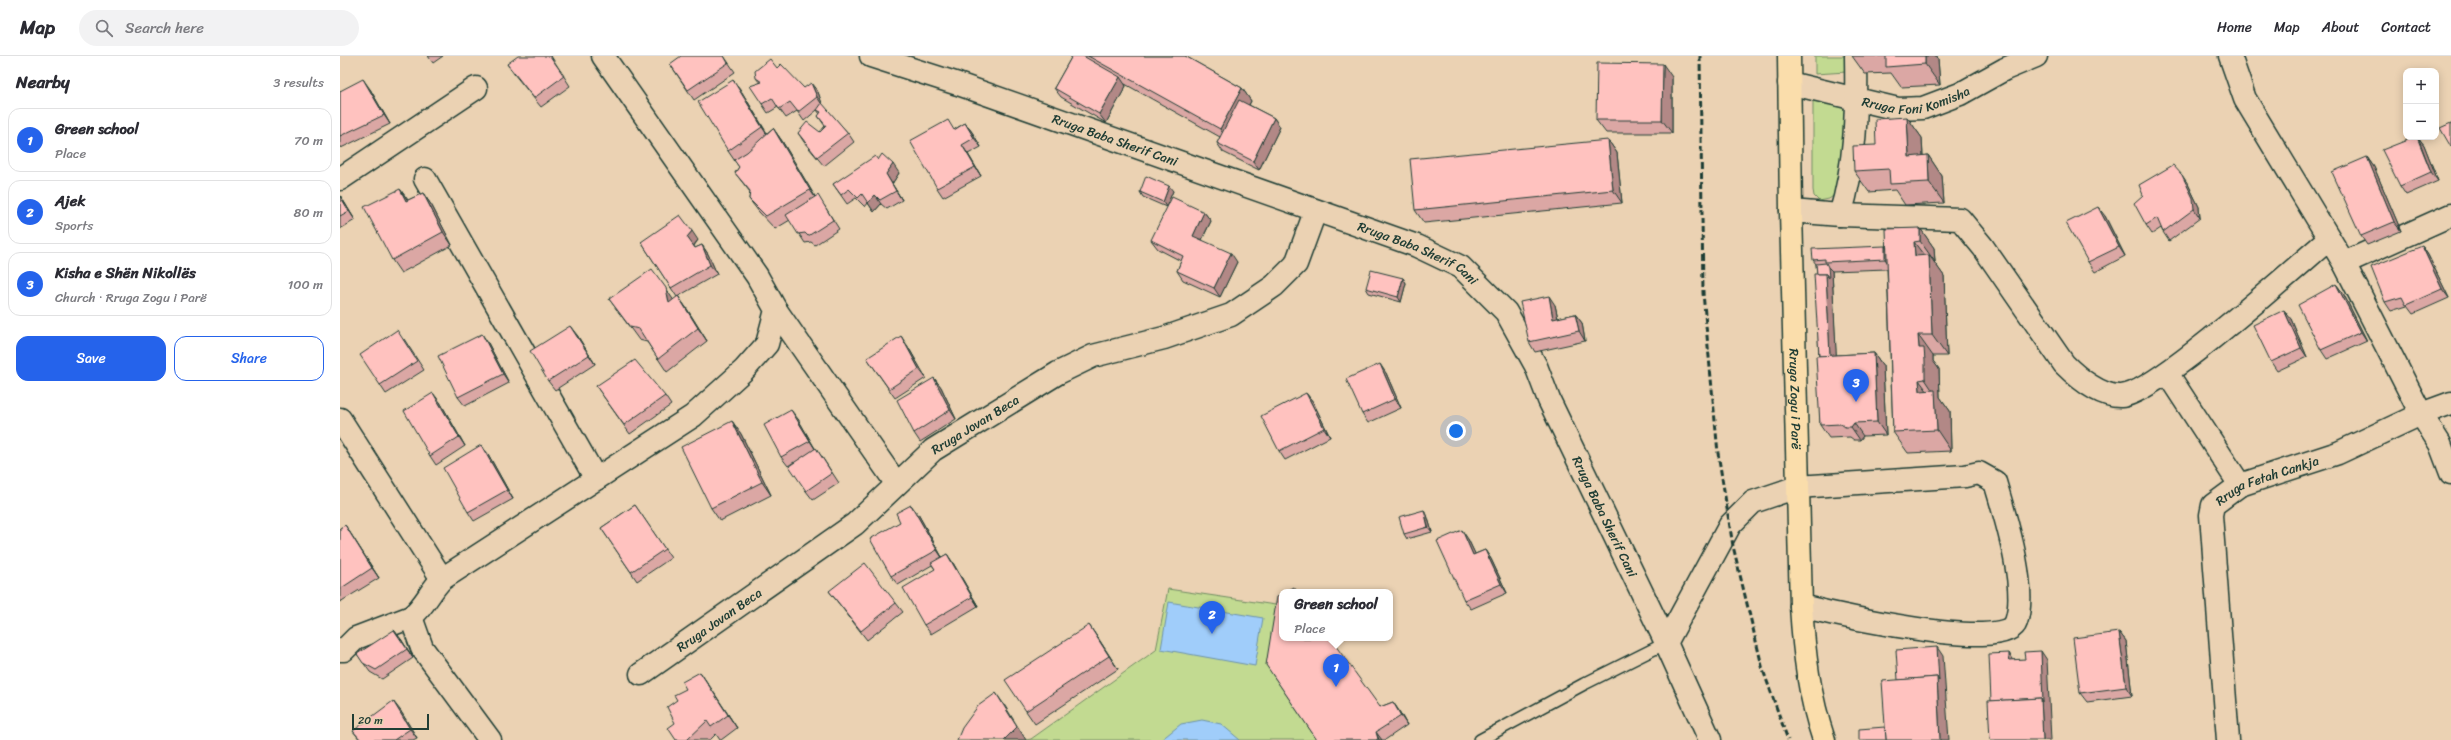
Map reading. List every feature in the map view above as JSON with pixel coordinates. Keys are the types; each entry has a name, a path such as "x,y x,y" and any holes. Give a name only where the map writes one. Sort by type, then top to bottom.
{"main road":[{"name":"Rruga Zogu i Parë","path":"1789,56 1790,210 1801,606 1804,658 1810,690 1824,740"}],"street":[{"path":"603,56 757,276 776,310 896,483"},
{"name":"Rruga Baba Sherif Cani","path":"871,56 958,84 1315,212 1417,246 1461,267 1506,312 1536,366 1549,400 1666,643 1710,740"},
{"path":"1840,215 1852,161 1857,98 1856,56"},
{"name":"Rruga Foni Komisha","path":"1789,83 1898,109 1924,108 1960,94 2005,69 2036,56"},
{"path":"2230,56 2245,99 2344,263 2421,414 2440,444 2451,473"},
{"path":"340,179 476,88"},
{"path":"426,179 596,479"},
{"path":"1790,210 1840,215 1960,219 1983,247 2051,348 2074,374 2107,394 2121,396 2134,394 2167,373 2329,239"},
{"name":"Rruga Jovan Beca","path":"641,674 855,524 880,502 896,483 933,450 1058,373 1093,356 1164,338 1231,316 1274,286 1296,264 1315,212"},
{"path":"2344,263 2451,215"},
{"path":"340,650 344,650 356,638 411,617 417,612 433,588 442,579 694,416 724,389 767,344 776,310"},
{"path":"2167,373 2240,485"},
{"name":"Rruga Fetah Cankja","path":"2228,740 2211,515 2213,505 2240,485 2338,453 2421,414 2451,403"},
{"path":"340,420 442,579"},
{"path":"1666,643 1730,525 1753,502 1798,487 1965,476 1978,473 1995,482 2013,544 2018,602 2016,622 2013,627 2005,631 1974,634 1880,625 1801,606"},
{"path":"411,617 422,648 490,740"}],"lane":[{"path":"1480,740 1584,684 1666,643"}],"green space":[{"path":"1815,56 1846,56 1846,72 1815,74"},
{"path":"1846,100 1847,135 1836,194 1829,199 1819,201 1814,196 1813,190 1813,101"},
{"path":"1168,589 1279,606 1279,626 1272,674 1317,740 1026,740 1031,739 1156,650"}],"water":[{"path":"1169,602 1263,618 1255,666 1161,649"},
{"path":"1202,720 1221,724 1240,740 1161,740 1181,724"}],"building":[{"path":"518,56 550,56 564,76 534,98 507,64"},
{"path":"681,56 724,56 728,63 688,90 670,64"},
{"path":"1072,56 1083,56 1120,77 1099,114 1054,88"},
{"path":"1088,56 1185,56 1242,88 1220,129"},
{"path":"1886,56 1925,56 1925,64 1886,67"},
{"path":"770,59 777,68 781,64 804,88 811,83 817,97 798,112 790,102 779,109 772,98 762,104 750,86 762,82 756,78 755,71"},
{"path":"1597,63 1663,64 1662,120 1596,120"},
{"path":"363,79 384,115 340,136 340,91"},
{"path":"733,80 762,127 728,151 698,102"},
{"path":"1239,100 1274,118 1253,161 1217,143"},
{"path":"822,103 848,133 817,157 798,133 807,122 820,132 826,126 818,116 821,112 817,110"},
{"path":"1907,117 1909,157 1928,155 1929,182 1890,184 1889,169 1854,171 1853,146 1876,145 1875,119"},
{"path":"948,120 954,130 965,123 974,138 962,145 975,167 937,188 910,141"},
{"path":"2451,123 2451,147 2440,128"},
{"path":"773,128 810,190 766,216 749,199 750,191 735,173 739,167 734,160 747,152"},
{"path":"1608,140 1613,190 1415,210 1410,159"},
{"path":"2407,140 2418,140 2431,172 2400,186 2382,150"},
{"path":"882,154 893,164 886,174 896,191 880,200 875,195 868,203 862,194 858,198 849,189 841,195 833,184 875,156 878,160"},
{"path":"2367,157 2394,222 2361,236 2332,172"},
{"path":"2173,165 2182,175 2193,198 2194,209 2163,232 2157,218 2146,225 2134,203 2143,195 2139,185"},
{"path":"1146,176 1169,186 1163,202 1140,192"},
{"path":"400,189 406,201 423,193 443,232 392,260 364,207"},
{"path":"818,195 833,220 808,236 805,233 798,234 786,215"},
{"path":"340,196 349,211 340,216"},
{"path":"1172,197 1204,212 1193,236 1231,253 1214,288 1177,271 1183,256 1151,240"},
{"path":"2098,207 2119,247 2088,262 2066,223"},
{"path":"680,215 692,231 687,237 695,248 702,245 710,265 671,288 641,242"},
{"path":"1920,228 1920,241 1914,242 1915,256 1929,255 1932,335 1918,335 1919,348 1924,348 1925,361 1925,379 1919,380 1920,391 1935,390 1937,430 1893,432 1886,229"},
{"path":"1885,246 1885,259 1825,262 1825,259 1813,260 1812,249"},
{"path":"2422,246 2442,289 2406,305 2402,297 2385,302 2371,267"},
{"path":"1826,263 1829,278 1826,274 1817,274 1816,264"},
{"path":"652,269 666,288 669,303 678,296 698,328 658,359 639,329 630,327 609,299"},
{"path":"1371,270 1403,278 1398,297 1366,288"},
{"path":"1814,274 1826,274 1830,356 1819,356"},
{"path":"2336,284 2361,332 2321,350 2298,305"},
{"path":"1549,296 1553,319 1575,314 1579,331 1529,342 1520,302"},
{"path":"2284,310 2301,348 2271,362 2253,325"},
{"path":"570,326 589,355 548,381 530,351"},
{"path":"397,330 417,361 380,385 360,355"},
{"path":"482,334 503,374 458,397 438,356"},
{"path":"901,336 919,369 889,389 867,358"},
{"path":"1874,353 1877,422 1854,423 1851,427 1845,427 1841,424 1820,425 1816,356"},
{"path":"635,360 665,396 624,425 596,386"},
{"path":"1380,364 1395,399 1362,414 1346,379"},
{"path":"934,378 950,410 914,433 897,400"},
{"path":"433,393 459,437 430,456 404,411"},
{"path":"1306,393 1324,428 1279,451 1261,416"},
{"path":"791,410 810,441 781,457 764,425"},
{"path":"732,421 762,482 711,508 681,447"},
{"path":"481,445 507,490 468,512 443,468"},
{"path":"816,448 832,473 806,491 789,466"},
{"path":"635,505 665,549 631,572 601,528"},
{"path":"911,505 937,550 891,576 870,539 900,522 896,513"},
{"path":"1424,510 1428,527 1404,534 1399,517"},
{"path":"345,525 372,568 340,589 340,528"},
{"path":"1462,530 1473,555 1485,550 1501,584 1464,600 1437,541"},
{"path":"947,554 972,597 924,625 903,588 935,569 931,563"},
{"path":"865,563 896,603 861,631 829,591"},
{"path":"1279,596 1279,641 1332,641 1380,707 1393,702 1401,716 1376,732 1378,739 1317,740 1266,665 1277,597"},
{"path":"1089,625 1109,656 1026,711 1005,680"},
{"path":"394,630 407,649 376,670 363,663 357,654"},
{"path":"2119,632 2126,687 2080,693 2073,638"},
{"path":"1937,647 1939,681 1937,677 1898,680 1896,650"},
{"path":"2041,651 2043,702 2041,698 1991,701 1989,654 2009,653 2009,660 2025,659 2024,652"},
{"path":"700,672 728,715 711,727 707,721 687,740 676,740 668,728 675,723 667,707 677,700 674,695 686,689 682,682"},
{"path":"1937,677 1940,740 1886,740 1882,681"},
{"path":"996,693 1017,727 1004,740 957,740 962,728 978,706"},
{"path":"2041,698 2043,740 1990,740 1988,701"},
{"path":"393,701 410,729 394,740 361,740 353,731"},
{"path":"1885,727 1886,740 1859,740 1859,729"}],"railway":[{"path":"1700,56 1703,293 1718,453 1733,546 1763,670 1788,740"}],"place":[{"name":"Kisha e Shën Nikollës","path":"1856,402"},
{"name":"Ajek","path":"1212,634"},
{"name":"Green school","path":"1336,687"}]}
